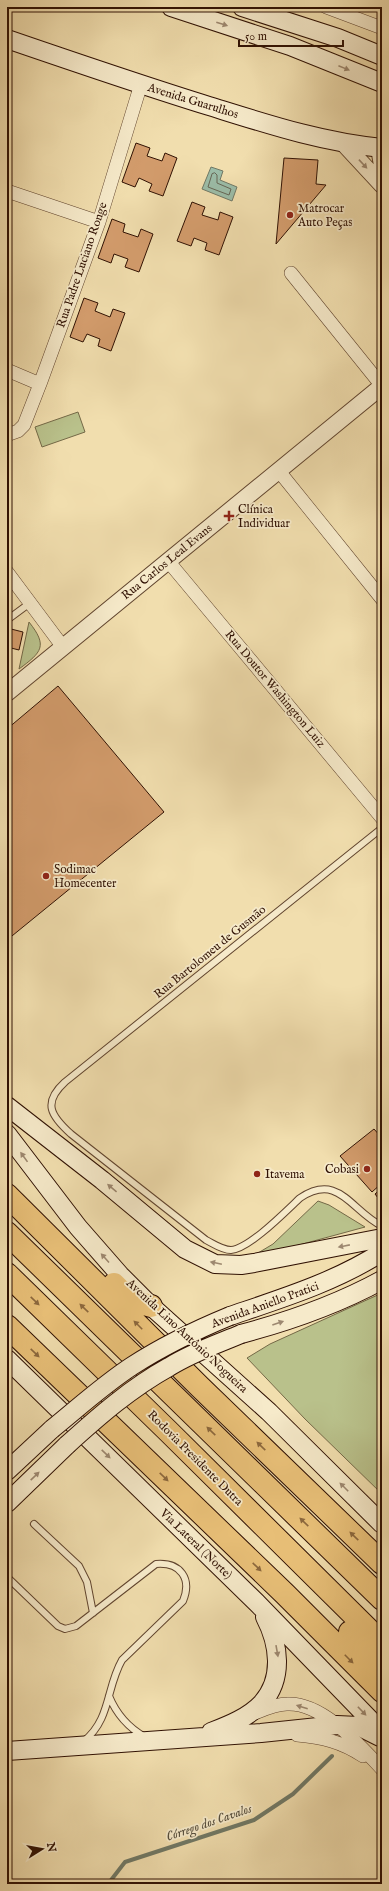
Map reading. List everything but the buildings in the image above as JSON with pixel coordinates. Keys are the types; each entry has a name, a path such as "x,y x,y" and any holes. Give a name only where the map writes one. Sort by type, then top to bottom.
{"highway":[{"path":"7,1185 16,1189 130,1300 152,1306"},
{"path":"7,1195 195,1382 382,1564"},
{"path":"7,1234 382,1598"},
{"name":"Rodovia Presidente Dutra","path":"7,1274 382,1643"},
{"path":"7,1326 382,1691"},
{"path":"168,1431 382,1666"}],"main road":[{"path":"172,7 290,46 382,83"},
{"path":"242,7 338,38 382,56"},
{"name":"Avenida Guarulhos","path":"7,39 273,126 344,144 380,148"},
{"path":"7,1106 102,1180 185,1249 215,1264 241,1265 254,1263 382,1238"},
{"name":"Avenida Lino Antônio Nogueira","path":"7,1134 78,1227 152,1306 269,1412 382,1524"},
{"name":"Avenida Aniello Pratici","path":"7,1471 52,1429 108,1383 132,1366 201,1328 230,1316 323,1284 359,1267 382,1252"},
{"name":"Avenida Aniello Pratici","path":"7,1503 67,1445 120,1398 160,1372 202,1350 241,1334 335,1303 382,1280"},
{"name":"Via Lateral (Norte)","path":"7,1360 28,1378 257,1603 382,1732"},
{"path":"188,1739 226,1726 246,1716 262,1703 275,1681 278,1659 273,1633 257,1603"},
{"path":"7,1751 188,1739 261,1733 337,1724 358,1726 382,1738"}],"street":[{"path":"326,7 382,28"},
{"name":"Rua Padre Luciano Ronge","path":"7,435 18,431 24,426 99,222 141,84"},
{"path":"344,144 382,185"},
{"path":"380,148 382,165"},
{"path":"7,192 99,222"},
{"path":"291,273 382,386"},
{"path":"7,370 40,384"},
{"name":"Rua Carlos Leal Evans","path":"12,687 382,386"},
{"path":"278,470 382,599"},
{"name":"Rua Doutor Washington Luiz","path":"168,561 382,818"},
{"path":"7,572 63,647"},
{"path":"246,1716 276,1705 289,1704 313,1710 337,1724 381,1769"},
{"path":"261,1733 321,1737 338,1742 354,1750 381,1769"}],"lane":[{"path":"7,620 30,603"},
{"name":"Rua Bartolomeu de Gusmão","path":"382,828 65,1082 52,1095 53,1113 71,1134 206,1240 222,1248 230,1250 244,1247 300,1198 309,1192 319,1190 330,1189 337,1191 365,1216 382,1226"},
{"path":"34,1524 81,1570 87,1582 93,1613"},
{"path":"7,1577 58,1626 64,1629 76,1626 156,1564 166,1563 176,1567 183,1574 186,1583 186,1593 183,1601 122,1660 117,1669 105,1712 98,1726 89,1737 78,1746"},
{"path":"109,1696 114,1707 122,1718 152,1741"}],"green space":[{"path":"78,412 85,432 42,447 35,427"},
{"path":"29,622 39,637 40,648 33,658 19,669"},
{"path":"318,1201 329,1205 365,1227 266,1254 258,1253 273,1244"},
{"path":"382,1293 382,1494 305,1419 247,1358 270,1344"}],"water":[{"path":"211,167 223,171 220,180 237,187 232,201 202,189"}],"waterway":[{"name":"Córrego dos Cavalos","path":"108,1884 125,1862 254,1820 293,1794 332,1756"}],"place":[{"name":"Matrocar Auto Peças","path":"290,215"},
{"name":"Clínica Individuar","path":"229,516"},
{"name":"Sodimac Homecenter","path":"46,876"},
{"name":"Cobasi","path":"367,1169"},
{"name":"Itavema","path":"257,1174"}]}
